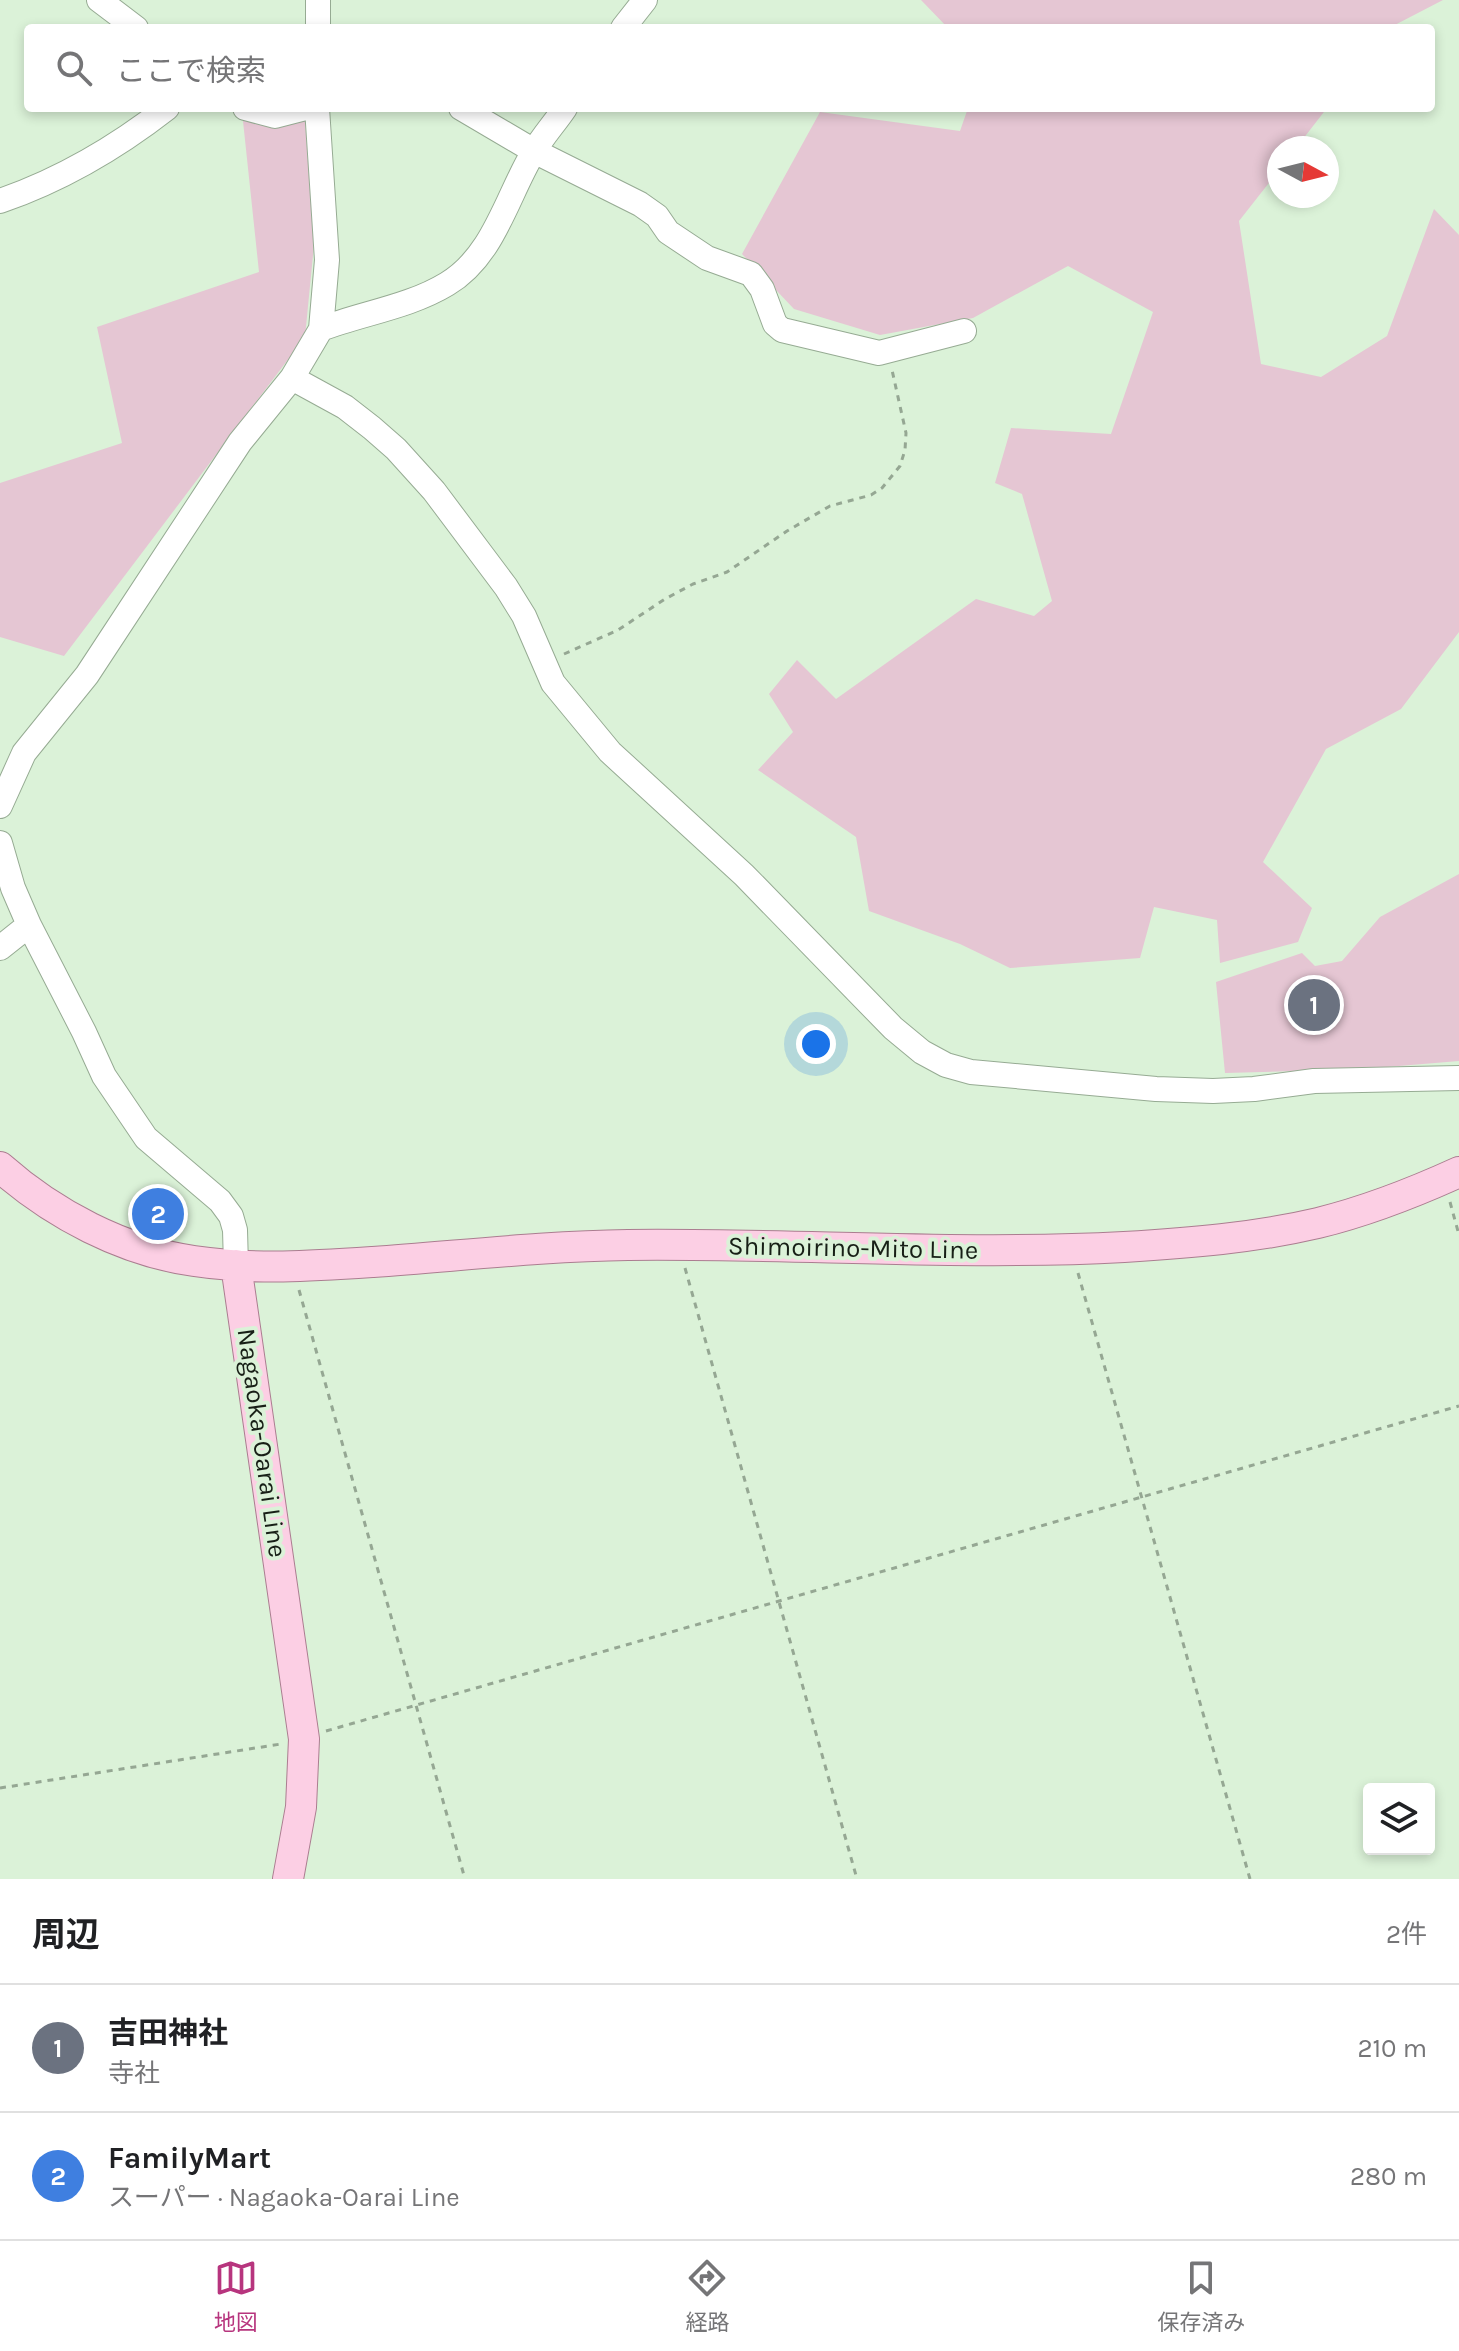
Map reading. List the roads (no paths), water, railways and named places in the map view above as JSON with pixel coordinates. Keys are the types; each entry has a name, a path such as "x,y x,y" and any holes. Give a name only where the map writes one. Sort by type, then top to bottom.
{"main road":[{"path":"0,1167 62,1212 101,1232 168,1256 236,1265"},
{"name":"Shimoirino-Mito Line","path":"236,1265 292,1267 586,1247 679,1245 1072,1250 1178,1244 1283,1230 1374,1207 1451,1176"},
{"name":"Nagaoka-Oarai Line","path":"236,1265 304,1739 301,1807 288,1879"}],"street":[{"path":"99,0 131,24"},
{"path":"318,0 318,24"},
{"path":"626,24 645,0"},
{"path":"0,201 41,186 89,161 161,112"},
{"path":"260,112 275,116 290,112"},
{"path":"0,804 24,753 87,675 240,442 292,378 321,329 327,260 317,112"},
{"path":"468,112 534,151 640,204 657,216 678,241 707,258 751,274 762,289 775,324 782,330 879,353 964,331"},
{"path":"321,329 428,294 468,268 492,235 534,151 562,112"},
{"path":"292,378 345,407 396,449 506,587 524,616 553,683 610,752 744,875 893,1028 922,1052 946,1065 971,1072 1156,1089 1213,1091 1314,1081 1459,1078"},
{"path":"0,843 13,888 29,925 104,1076 146,1138 220,1201 231,1216 235,1230 236,1265"},
{"path":"0,948 29,925"}],"place":[{"name":"吉田神社","path":"1314,1005"},
{"name":"FamilyMart","path":"158,1214"}]}
